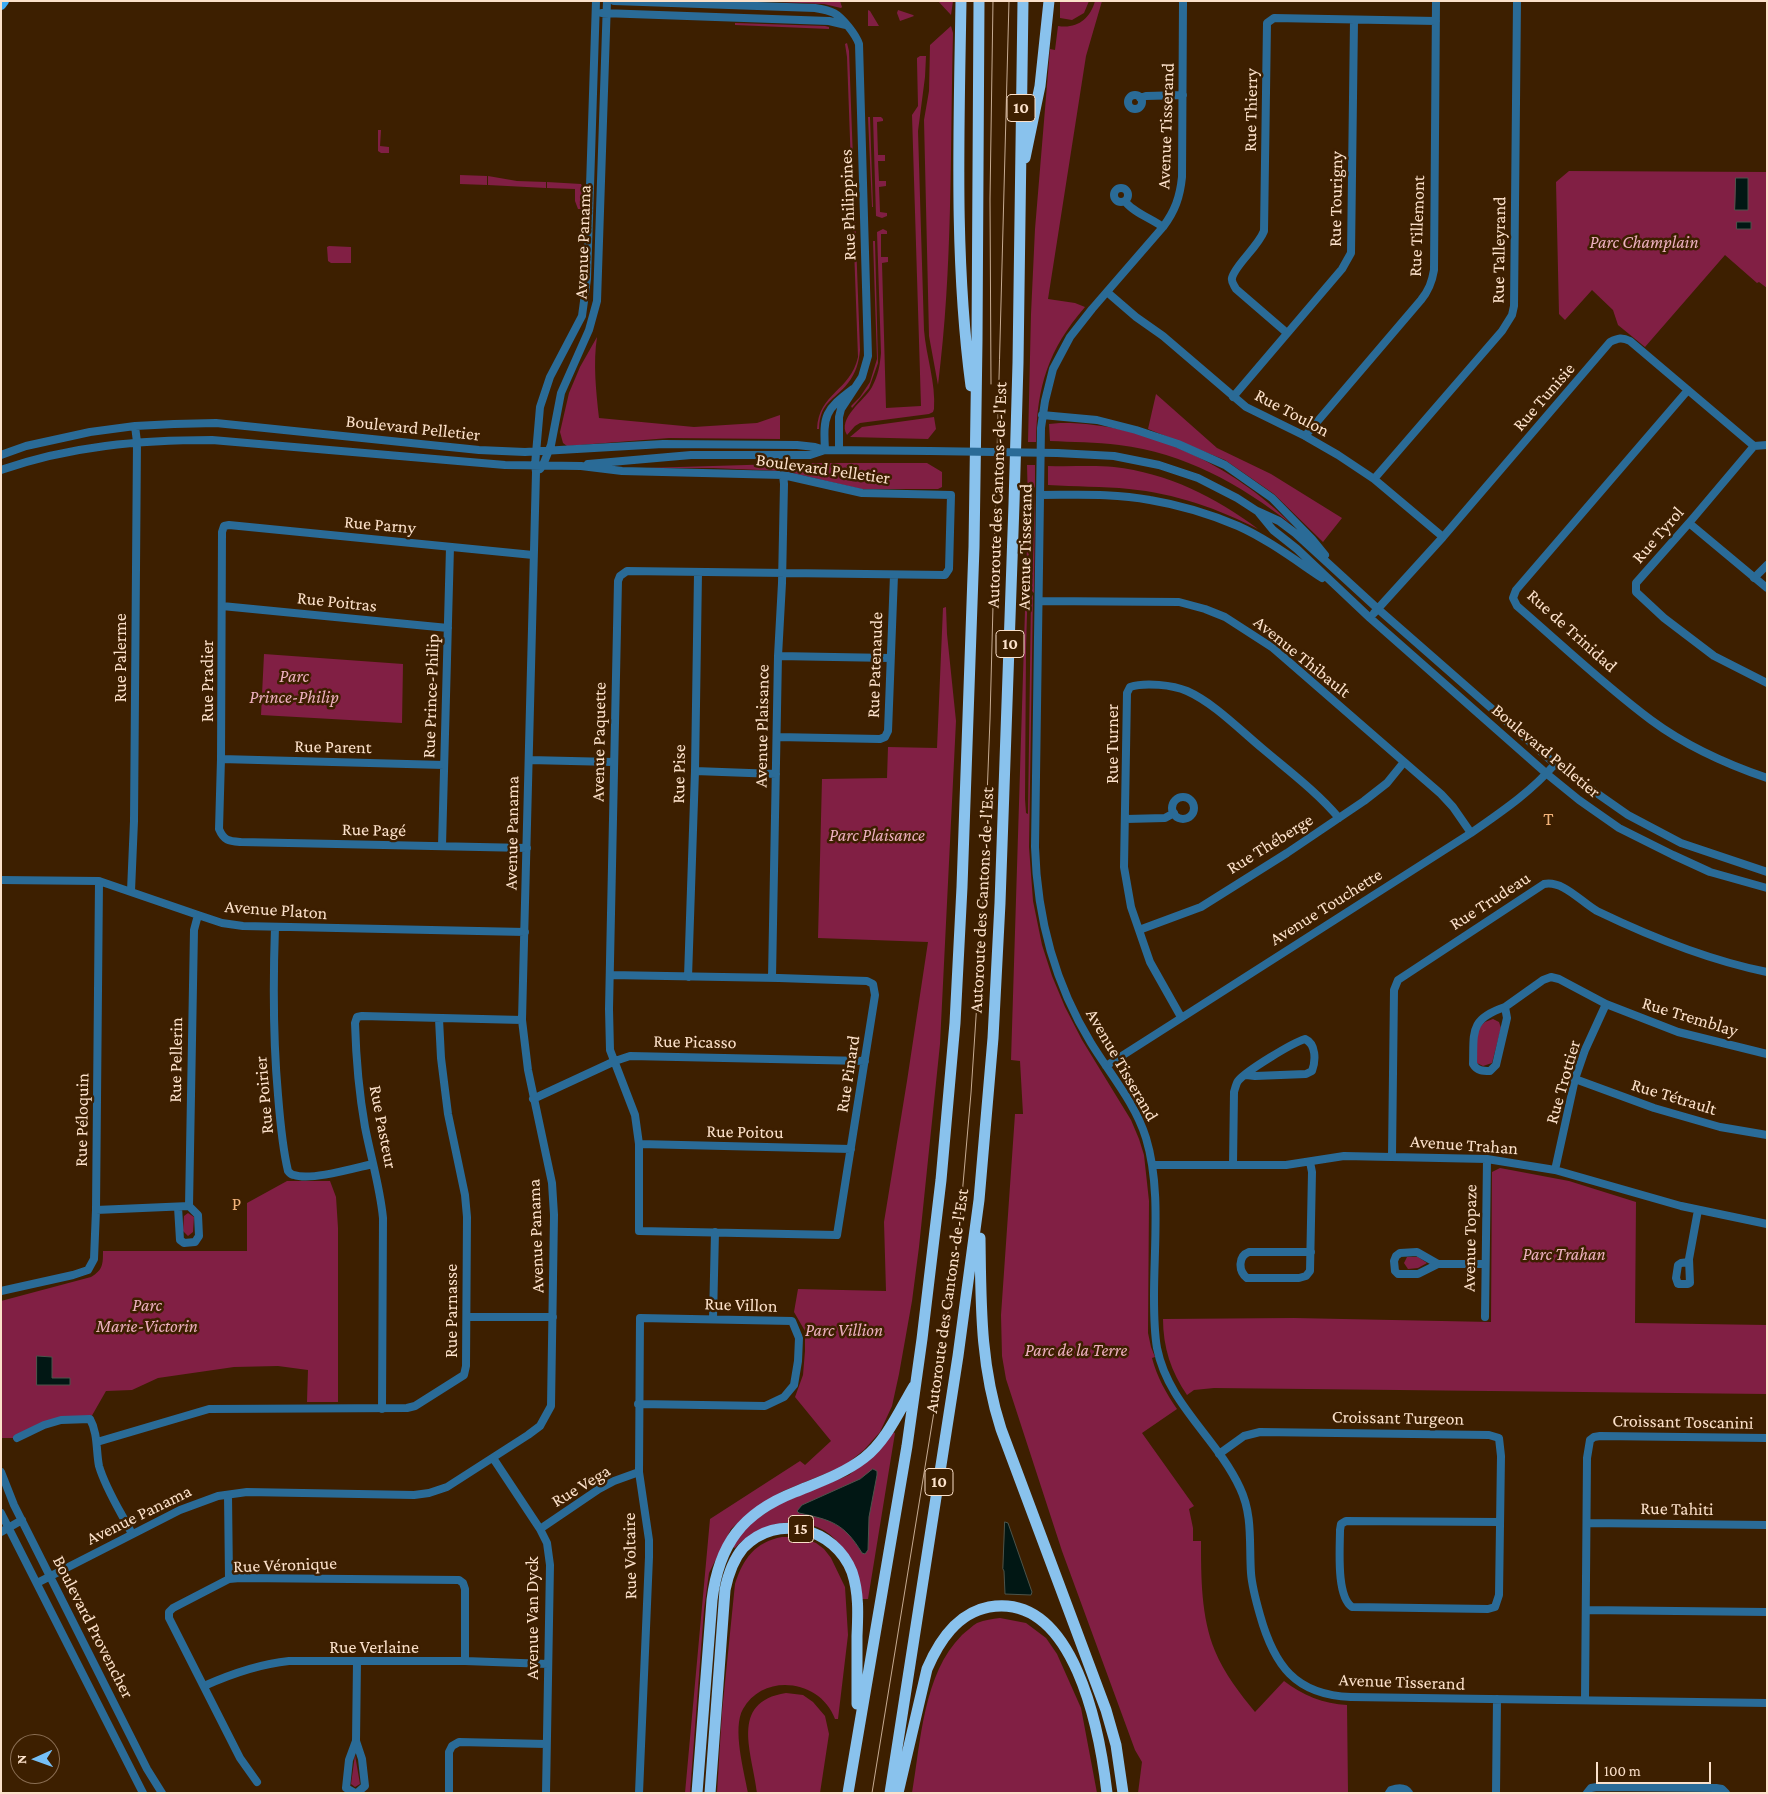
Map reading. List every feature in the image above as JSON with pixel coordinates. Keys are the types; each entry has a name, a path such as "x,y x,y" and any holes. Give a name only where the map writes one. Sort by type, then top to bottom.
{"highway":[{"path":"961,1 960,226 965,342 975,422"},
{"name":"Autoroute des Cantons-de-l'Est","path":"857,1738 916,1383 939,1198 958,983 974,547 978,331 980,1"},
{"name":"Autoroute des Cantons-de-l'Est","path":"890,1793 954,1381 979,1200 994,1030 1000,913 1018,372 1023,1"},
{"path":"1019,187 1040,86 1049,1"},
{"path":"979,1200 982,1330 990,1393 1003,1434 1106,1710 1116,1745 1124,1793"},
{"path":"697,1793 712,1600 716,1574 724,1552 739,1529 761,1509 786,1496 844,1472 868,1455 887,1432 916,1383"},
{"name":"15","path":"710,1793 727,1583 733,1564 743,1548 755,1538 770,1531 796,1528 820,1535 837,1549 852,1572 857,1592 858,1607 857,1738"},
{"path":"898,1793 927,1669 935,1651 947,1633 967,1616 984,1608 1002,1606 1016,1607 1035,1615 1051,1628 1067,1650 1082,1684 1093,1720 1101,1753 1107,1793"},
{"name":"10","path":"848,1793 857,1738"}],"main road":[{"path":"1,5 4,1"}],"street":[{"name":"Avenue Panama","path":"37,1583 194,1504 228,1494 247,1492 414,1495 429,1493 447,1487 540,1426 551,1406 554,1215 552,1183 533,1100 522,1020 533,555 538,467 536,452 539,413 546,386 580,322 584,306 587,279 596,1"},
{"name":"Avenue Panama","path":"538,467 548,452 561,393 589,330 597,301 607,1"},
{"name":"Rue Philippines","path":"614,1 815,8 835,13 857,38 868,356 866,368 858,386 841,410 839,417 839,450"},
{"name":"Avenue Tisserand","path":"1183,1 1181,186 1174,211 1163,227 1074,331 1061,353 1048,387 1042,415 1035,847 1040,906 1048,943 1064,987 1083,1029 1139,1120 1146,1140 1152,1165 1155,1199 1154,1324 1157,1348 1164,1371 1173,1389 1239,1486 1250,1525 1251,1581 1266,1636 1277,1659 1294,1678 1307,1686 1322,1693 1344,1697 1767,1702"},
{"name":"Rue Tillemont","path":"1305,436 1421,300 1428,291 1432,281 1434,270 1436,1"},
{"name":"Rue Talleyrand","path":"1374,479 1502,331 1512,315 1514,306 1516,1"},
{"path":"595,13 829,21 846,24"},
{"name":"Rue Thierry","path":"1287,333 1236,288 1232,282 1232,276 1235,271 1256,246 1264,231 1267,23 1274,18 1436,21"},
{"name":"Rue Tourigny","path":"1233,396 1342,269 1351,253 1354,20"},
{"path":"1140,98 1146,96 1183,95"},
{"path":"1125,201 1131,208 1163,227"},
{"name":"Rue Toulon","path":"1107,292 1136,317 1169,341 1249,409 1305,436 1338,455 1374,479 1443,537"},
{"name":"Rue Tunisie","path":"1370,618 1443,537 1610,342 1618,338 1625,338 1630,341 1754,446"},
{"path":"825,450 824,426 828,413 838,400 858,386"},
{"name":"Rue de Trinidad","path":"1688,390 1516,590 1513,598 1517,606 1652,720 1697,749 1735,767 1767,778"},
{"name":"Boulevard Pelletier","path":"1042,415 1097,420 1128,428 1178,444 1225,465 1272,498 1312,539 1340,574"},
{"name":"Boulevard Pelletier","path":"1,455 26,446 90,432 135,426 216,423 479,450 548,452 664,444 797,445 825,450 1057,453 1114,456 1159,465 1198,478 1279,521 1295,533 1378,609 1555,764 1628,815 1680,843 1767,872"},
{"name":"Rue Palerme","path":"131,891 134,821 135,426"},
{"path":"90,432 92,447"},
{"name":"Boulevard Pelletier","path":"1,470 43,457 92,447 136,442 212,440 538,467 572,466 691,455 810,455 825,450"},
{"path":"1754,446 1767,445"},
{"name":"Rue Tyrol","path":"1754,446 1636,583 1636,592 1664,618 1714,656 1767,683"},
{"name":"Boulevard Pelletier","path":"572,466 622,471 783,475 862,493 951,495 949,569 945,575"},
{"name":"Avenue Plaisance","path":"772,978 783,475"},
{"name":"Boulevard Pelletier","path":"1040,495 1118,496 1184,507 1238,526 1335,587"},
{"name":"Boulevard Pelletier","path":"1257,511 1273,530 1297,549 1335,587 1579,800 1619,828 1673,856 1710,872 1767,888"},
{"path":"1689,523 1767,588"},
{"name":"Rue Parny","path":"224,526 533,555"},
{"name":"Rue Pradier","path":"222,836 219,829 222,759 222,532 224,526"},
{"name":"Rue Prince-Philip","path":"442,846 450,547"},
{"path":"1754,578 1767,565"},
{"name":"Avenue Paquette","path":"640,1231 639,1144 635,1115 610,1050 609,1040 613,762 618,581 620,576 627,571 945,575"},
{"name":"Rue Pise","path":"688,977 695,771 698,573"},
{"name":"Rue Patenaude","path":"777,737 880,739 885,736 888,731 894,575"},
{"name":"Avenue Thibault","path":"1039,601 1179,602 1225,617 1273,648 1441,794 1471,833"},
{"name":"Rue Poitras","path":"222,606 448,628"},
{"path":"778,656 890,658"},
{"name":"Rue Turner","path":"1181,1017 1150,962 1131,907 1124,867 1127,693 1130,687 1136,685 1171,686 1189,692 1219,712 1322,800 1339,818"},
{"name":"Rue Parent","path":"222,759 444,765"},
{"path":"529,760 613,762"},
{"name":"Rue Théberge","path":"1139,930 1201,907 1378,791 1404,762"},
{"name":"Avenue Touchette","path":"1106,1066 1471,833 1514,803 1547,774 1555,764"},
{"path":"695,771 776,774"},
{"path":"1126,819 1166,818 1174,813"},
{"name":"Rue Pagé","path":"222,836 230,841 240,842 526,848"},
{"name":"Avenue Platon","path":"1,880 100,881 222,923 243,926 525,932"},
{"name":"Rue Péloquin","path":"1,1291 88,1270 94,1259 100,881"},
{"name":"Rue Trudeau","path":"1392,1156 1394,990 1398,980 1544,884 1555,884 1595,909 1672,944 1729,963 1767,972"},
{"name":"Rue Pellerin","path":"178,1207 180,1240 184,1243 195,1242 200,1236 198,1215 189,1206 194,930 198,915"},
{"name":"Rue Poirier","path":"275,927 273,1014 275,1067 279,1114 288,1171 292,1175 303,1176 373,1164"},
{"name":"Rue Pinard","path":"610,975 867,981 873,984 875,994 837,1235 640,1231"},
{"name":"Rue Tremblay","path":"1505,1007 1550,977 1559,979 1606,1004 1678,1032 1767,1054"},
{"name":"Rue Trottier","path":"1555,1170 1575,1079 1585,1050 1606,1004"},
{"path":"1505,1007 1507,1018 1496,1065 1490,1071 1481,1071 1473,1064 1474,1032 1478,1023 1505,1007"},
{"name":"Rue Pasteur","path":"382,1409 383,1218 380,1193 366,1128 358,1071 355,1023 357,1017 522,1020"},
{"name":"Rue Parnasse","path":"96,1442 209,1410 407,1408 415,1406 464,1375 466,1366 467,1317 465,1195 447,1105 441,1058 439,1019"},
{"path":"1233,1164 1234,1092 1238,1081 1246,1075 1297,1041 1305,1039 1311,1042 1314,1048 1314,1065 1312,1071 1306,1074 1246,1075"},
{"name":"Rue Picasso","path":"533,1100 615,1061 630,1056 865,1061"},
{"name":"Rue Tétrault","path":"1575,1079 1654,1108 1720,1127 1767,1135"},
{"name":"Rue Poitou","path":"639,1144 851,1149"},
{"name":"Avenue Trahan","path":"1152,1165 1286,1165 1344,1156 1487,1159 1555,1170 1698,1210 1767,1224"},
{"name":"Avenue Topaze","path":"1485,1317 1487,1159"},
{"path":"1310,1162 1312,1172 1310,1270 1306,1276 1299,1278 1247,1278 1240,1270 1241,1258 1249,1252 1310,1252"},
{"path":"96,1210 189,1206"},
{"path":"1689,1262 1698,1210"},
{"path":"714,1319 715,1232"},
{"path":"1438,1264 1417,1252 1400,1253 1394,1261 1395,1270 1398,1274 1418,1274 1438,1264 1485,1264"},
{"path":"467,1317 553,1318"},
{"name":"Rue Villon","path":"638,1404 764,1406 784,1397 794,1385 799,1338 792,1321 640,1318"},
{"name":"Rue Voltaire","path":"639,1793 649,1557 649,1540 639,1472 640,1318"},
{"path":"17,1438 61,1420 90,1419 99,1465 105,1482 132,1534"},
{"name":"Croissant Turgeon","path":"1219,1454 1244,1436 1260,1432 1497,1436 1500,1441 1500,1522 1499,1594 1495,1607 1488,1609 1352,1607 1347,1603 1342,1585 1340,1562 1340,1527 1346,1521 1500,1522"},
{"name":"Croissant Toscanini","path":"1585,1700 1588,1445 1590,1440 1594,1437 1767,1438"},
{"name":"Avenue Van Dyck","path":"493,1458 540,1529 546,1543 550,1565 546,1793"},
{"name":"Boulevard Provencher","path":"1,1472 14,1505 148,1770 162,1793"},
{"name":"Rue Vega","path":"540,1529 598,1489 639,1472"},
{"path":"228,1494 229,1579"},
{"path":"1,1513 14,1505"},
{"name":"Boulevard Provencher","path":"1,1513 143,1793"},
{"path":"1,1532 22,1520"},
{"name":"Rue Tahiti","path":"1587,1523 1767,1525"},
{"name":"Rue Véronique","path":"257,1782 240,1758 169,1618 169,1612 173,1608 229,1579 255,1577 458,1580 463,1582 465,1589 465,1661"},
{"path":"1586,1610 1767,1612"},
{"name":"Rue Verlaine","path":"204,1686 229,1675 274,1662 289,1661 465,1661 548,1664"},
{"path":"356,1741 362,1758 365,1786 356,1793 346,1788 349,1760 356,1741 357,1662"},
{"path":"1496,1793 1497,1699"},
{"path":"449,1793 449,1752 452,1746 459,1742 546,1744"},
{"path":"135,1777 148,1770"},
{"path":"1587,1793 1591,1788 1597,1787 1716,1788 1722,1789 1726,1793"},
{"path":"1389,1793 1392,1789 1399,1788 1405,1789 1409,1793"}],"green space":[{"path":"757,1 840,1 842,7 824,4"},
{"path":"938,1 953,1 951,15"},
{"path":"1060,1 1089,1 1084,13 1072,20 1060,18"},
{"path":"1095,1 1102,1 1086,56 1048,299 1075,303 1085,307 1062,338 1047,370 1039,403 1036,442 1028,442 1035,229 1050,49 1055,50 1058,26 1071,26 1082,21 1090,13"},
{"path":"868,10 870,11 879,26 868,26"},
{"path":"898,10 914,16 900,21 897,13"},
{"path":"735,23 825,26 829,27 829,29 735,25"},
{"path":"951,26 953,33 949,253 938,385 929,336 924,120 929,91 930,45"},
{"path":"847,43 849,51 860,350 858,363 853,375 843,389 825,407 819,429 817,429 823,407 848,378 854,369 858,357 845,44"},
{"path":"926,56 918,131 924,330 934,389 934,409 929,414 860,423 847,435 845,429 848,416 872,387 879,366 881,353 877,232 883,229 887,231 887,234 881,234 881,257 888,257 888,262 882,263 886,408 921,406 912,115 918,106 917,58"},
{"path":"868,117 870,117 873,207 872,207"},
{"path":"873,117 881,117 883,119 883,121 877,122 878,155 885,155 885,161 878,161 879,181 886,181 886,186 879,187 880,212 887,213 887,216 882,218 876,216"},
{"path":"378,130 381,130 380,146 389,147 389,153 378,151"},
{"name":"Parc Champlain","path":"1569,171 1767,172 1767,288 1759,282 1757,283 1725,255 1645,347 1618,325 1613,310 1592,290 1565,320 1559,314 1556,182"},
{"path":"460,175 487,176 487,185 460,184"},
{"path":"488,176 517,181 546,182 546,188 488,185"},
{"path":"547,182 581,184 583,188 582,209 578,209 575,201 575,189 547,188"},
{"path":"873,241 875,241 878,363 869,388 852,408 851,406 870,382 877,359"},
{"path":"327,247 351,247 351,263 331,263 328,261"},
{"path":"597,337 595,367 599,418 694,427 757,423 780,415 780,439 669,438 567,446 563,443 560,432 569,393 580,367"},
{"path":"1156,394 1217,448 1271,474 1342,518 1323,542 1274,494 1225,460 1148,429"},
{"path":"934,417 936,429 928,439 850,437 862,427"},
{"path":"1060,423 1123,430 1155,439 1185,451 1243,483 1291,524 1252,496 1210,472 1166,455 1119,445 1050,441 1049,424"},
{"path":"813,463 927,463 942,472 942,487 938,489 861,489 784,471 646,468"},
{"path":"1027,465 1035,465 1035,487 1031,490 1030,503 1028,504"},
{"path":"1048,466 1114,467 1153,475 1190,488 1208,497 1258,529 1196,503 1163,494 1119,488 1048,485"},
{"path":"1035,491 1034,593 1032,591"},
{"name":"Parc de la Terre","path":"1028,514 1030,514 1026,648 1025,799 1026,813 1028,814 1031,597 1033,595 1029,847 1033,901 1042,945 1065,1007 1082,1040 1131,1120 1144,1155 1149,1201 1148,1333 1155,1357 1152,1358 1156,1372 1177,1409 1142,1433 1194,1506 1189,1509 1193,1528 1193,1541 1201,1541 1204,1611 1207,1625 1215,1651 1233,1683 1255,1712 1284,1681 1298,1691 1314,1698 1330,1703 1347,1705 1348,1792 1383,1793 1138,1793 1142,1762 1135,1750 1062,1551 1006,1379 1002,1356 1001,1315 1015,1114 1023,1114 1020,1061 1011,1060"},
{"path":"946,607 956,721 940,1044 912,1301 892,1406 880,1432 864,1450 844,1466 783,1491 752,1510 731,1529 709,1573 704,1610 690,1793 685,1793 710,1519 800,1461 805,1465 831,1441 795,1397 803,1375 805,1351 805,1331 794,1312 798,1289 886,1291 884,1222 928,942 818,938 822,779 887,778 888,747 937,748 943,608"},
{"name":"Parc Prince-Philip","path":"264,654 403,664 402,723 261,715"},
{"path":"1493,1019 1499,1022 1501,1028 1492,1063 1483,1066 1477,1063 1477,1029 1485,1022"},
{"name":"Parc Trahan","path":"1500,1168 1569,1181 1636,1202 1635,1323 1767,1325 1767,1394 1214,1388 1194,1390 1187,1395 1176,1377 1169,1359 1164,1339 1163,1319 1294,1318 1491,1322 1492,1172"},
{"name":"Parc Marie-Victorin","path":"287,1181 330,1181 336,1197 338,1228 338,1402 307,1402 308,1370 278,1366 234,1367 158,1378 132,1390 106,1391 90,1419 61,1420 17,1438 1,1438 1,1301 91,1277 102,1266 103,1251 247,1251 247,1203"},
{"path":"188,1213 194,1217 193,1232 188,1236 183,1231 184,1216"},
{"path":"1407,1257 1418,1257 1427,1263 1418,1268 1408,1269 1404,1263"},
{"path":"892,1432 895,1433 868,1599 862,1599 843,1549 829,1534 816,1527 788,1522 773,1525 759,1530 735,1548 731,1546 751,1523 779,1504 849,1475"},
{"path":"782,1537 808,1540 824,1549 831,1558 845,1587 848,1635 838,1719 835,1719 828,1706 818,1696 805,1689 792,1686 778,1686 764,1689 752,1697 743,1709 740,1717 740,1750 748,1793 717,1793 722,1712 735,1584 746,1559 757,1547"},
{"path":"1000,1618 1026,1623 1046,1638 1057,1654 1081,1708 1097,1793 912,1793 921,1730 931,1688 939,1669 949,1651 971,1627 980,1622"},
{"path":"786,1693 803,1695 813,1702 825,1716 829,1734 820,1793 757,1793 749,1747 748,1732 750,1718 756,1707 768,1698"},
{"path":"355,1755 360,1784 355,1787 351,1784"}],"shaded area":[{"path":"1736,178 1748,178 1748,210 1735,210"},
{"path":"1737,222 1751,222 1751,229 1737,229"},
{"path":"37,1356 52,1357 52,1378 70,1378 70,1385 37,1385"},
{"path":"873,1469 877,1471 877,1475 869,1517 868,1550 865,1554 862,1553 849,1535 836,1524 797,1511 802,1505 860,1479"},
{"path":"1005,1522 1008,1523 1032,1592 1031,1595 1005,1594 1003,1569"}],"tram line":[{"path":"991,384 990,199 993,1"},
{"path":"872,1793 938,1387 959,1230 971,1093 982,926 990,719 1009,1"}],"district":[{"name":"T","path":"1549,819"},
{"name":"P","path":"237,1204"}],"park label":[{"name":"Parc Plaisance","path":"877,835"},
{"name":"Parc Villion","path":"844,1330"}]}
